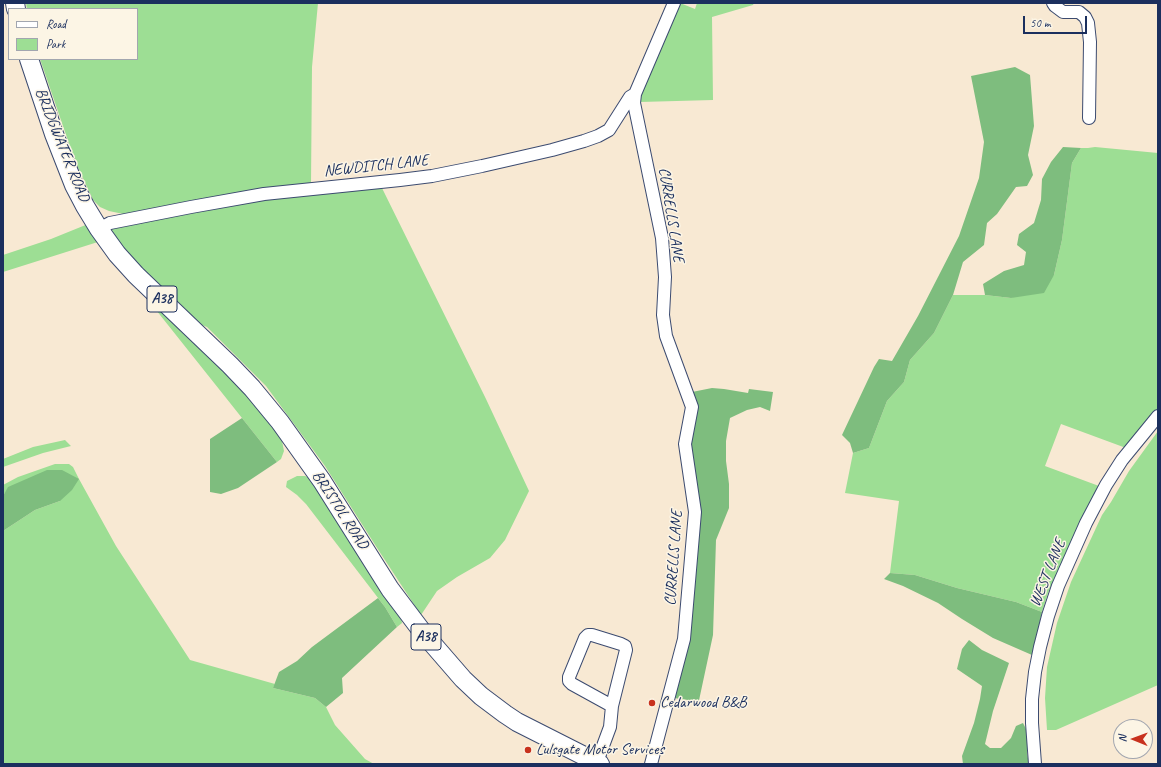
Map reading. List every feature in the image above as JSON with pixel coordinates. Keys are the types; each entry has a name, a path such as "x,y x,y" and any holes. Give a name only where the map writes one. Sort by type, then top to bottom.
{"highway":[{"name":"BRIDGWATER ROAD","path":"29,60 54,134 74,185 99,229"},
{"name":"BRISTOL ROAD","path":"99,229 117,254 136,275 230,365 271,411 322,481 402,605 439,652 463,679 481,696 517,722 599,763"}],"street":[{"path":"635,94 674,3"},
{"path":"1053,3 1063,12 1079,12 1085,17 1088,23 1090,42 1089,118"},
{"name":"NEWDITCH LANE","path":"99,229 110,223 264,194 432,176 552,150 584,141 609,130 622,108 630,97 635,94"},
{"name":"CURRELLS LANE","path":"635,94 634,103 637,119 662,238 665,277 663,316 666,336 692,407 685,444 695,512 684,639 651,764"},
{"name":"WEST LANE","path":"1035,764 1032,723 1032,699 1035,672 1048,616 1058,586 1086,523 1106,485 1122,460 1158,416"},
{"path":"599,763 610,727 612,706 626,650 625,646 621,644 588,635 585,638 569,677 569,681 612,706"}],"green space":[{"path":"26,3 318,3 312,67 311,184 128,215 109,211 100,207 93,200 75,161 40,60 138,60 138,8 27,8"},
{"path":"680,3 695,9 697,3 754,3 753,5 712,17 713,100 640,102 640,94"},
{"path":"1015,67 1030,75 1034,126 1028,155 1033,175 1027,186 1016,187 997,214 987,223 984,245 963,262 953,295 934,333 910,360 904,382 887,401 869,448 853,453 850,443 842,435 879,359 892,361 918,316 959,236 979,178 984,142 971,76"},
{"path":"1063,147 1081,148 1072,163 1062,240 1054,275 1044,293 1011,298 985,295 983,284 1004,271 1024,265 1026,252 1017,245 1019,234 1034,223 1041,200 1042,179 1051,162"},
{"path":"1095,147 1158,153 1158,409 1126,448 1061,424 1045,466 1099,486 1056,575 1042,612 1016,602 957,588 915,575 890,573 899,501 845,493 853,453 869,448 887,401 904,382 910,360 934,333 953,295 985,295 1011,298 1054,275 1062,240 1072,163 1081,148"},
{"path":"381,186 486,399 529,491 505,540 490,558 457,577 437,591 421,615 325,466 266,386 207,327 202,325 139,266 116,240 112,231 113,227 233,203"},
{"path":"88,224 101,241 3,272 3,255 51,239"},
{"path":"129,276 243,389 274,426 282,441 284,451 281,459 277,462"},
{"path":"712,388 748,393 749,389 773,392 770,411 760,407 747,410 730,418 726,441 729,508 716,540 713,635 698,705 688,700 674,698 690,638 692,591 689,445 692,392"},
{"path":"242,418 277,462 238,488 221,494 210,492 210,439"},
{"path":"1158,431 1158,685 1056,730 1047,730 1045,698 1047,667 1057,623 1071,582 1102,515 1129,471"},
{"path":"65,440 71,446 43,453 3,467 3,459 33,447"},
{"path":"55,464 69,464 73,467 116,546 190,660 275,684 273,688 315,698 326,707 335,725 365,759 374,764 3,764 3,531 35,510 60,501 9,487 3,496 3,485 18,477"},
{"path":"47,470 62,470 79,479 72,490 60,501 35,510 3,531 3,496 8,487"},
{"path":"297,476 305,476 312,479 401,615 402,623 397,627 385,607 306,504 286,487 287,481"},
{"path":"890,573 915,575 957,588 1016,602 1042,612 1032,655 993,638 938,603 903,586 884,579"},
{"path":"378,598 397,627 342,678 343,693 326,707 315,698 273,688 279,672 297,661 312,647"},
{"path":"969,640 982,650 1009,663 993,711 985,744 990,748 1001,748 1011,738 1016,726 1023,723 1027,731 1027,753 1029,764 963,764 962,756 974,723 982,686 957,669 962,649"}],"place":[{"name":"Cedarwood B&B","path":"652,703"},
{"name":"Lulsgate Motor Services","path":"528,750"}]}
